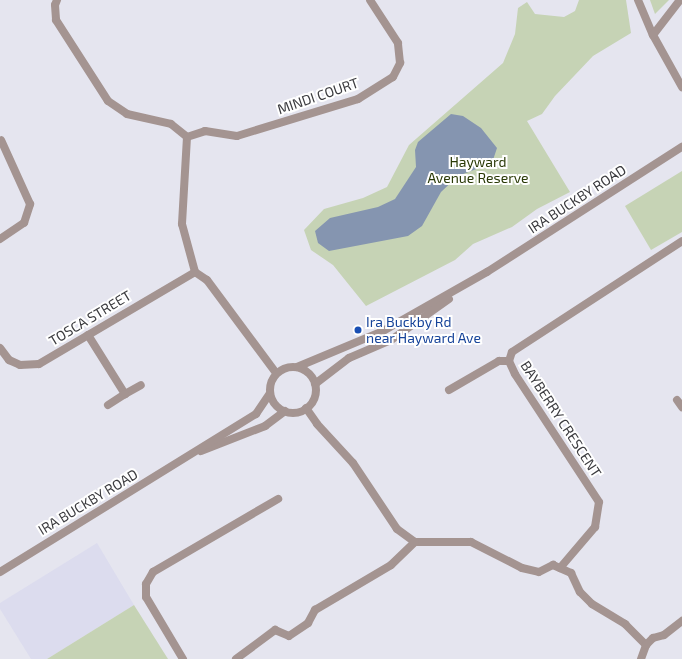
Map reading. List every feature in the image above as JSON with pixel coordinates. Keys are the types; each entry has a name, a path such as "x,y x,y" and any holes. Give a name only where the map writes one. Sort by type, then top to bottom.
{"street":[{"path":"57,0 55,5 56,20 108,101 127,114 171,124 187,137 182,224 195,272 207,280 276,373"},
{"name":"MINDI COURT","path":"187,137 205,131 237,136 358,99 393,77 400,63 398,43 370,0"},
{"path":"638,0 653,35 682,87"},
{"path":"653,35 680,0"},
{"path":"0,239 24,223 30,204 1,140"},
{"name":"IRA BUCKBY ROAD","path":"315,384 349,358 391,340 487,272 682,147"},
{"name":"BAYBERRY CRESCENT","path":"560,568 595,527 599,502 515,374 509,361 512,352 682,241"},
{"name":"TOSCA STREET","path":"0,348 8,360 20,365 39,364 195,272"},
{"name":"IRA BUCKBY ROAD","path":"297,367 383,331 487,272"},
{"path":"88,335 125,394"},
{"path":"449,390 499,362 509,361"},
{"path":"290,366 297,367 309,373 315,384 315,398 306,408 292,413 285,411 275,404 270,393 270,386 276,373 290,366"},
{"path":"108,405 141,385"},
{"name":"IRA BUCKBY ROAD","path":"0,572 256,414 270,393"},
{"path":"677,400 682,407"},
{"path":"306,408 316,424 353,463 398,529 416,542 471,542 522,568 539,572 553,565 560,568 571,573 580,592 592,604 625,624 646,645"},
{"name":"IRA BUCKBY ROAD","path":"189,456 265,426 285,411"},
{"path":"183,659 146,597 146,584 153,572 278,499"},
{"path":"236,659 275,630 288,636 308,623 315,610 391,565 416,542"},
{"path":"641,659 646,645 653,638 664,635 682,621"}],"shaded area":[{"path":"97,543 134,605 47,659 31,659 0,609 0,603"}],"green space":[{"name":"Hayward Avenue Reserve","path":"579,0 626,0 631,33 593,56 555,96 542,114 527,121 570,192 537,209 512,227 473,244 455,260 366,306 333,265 311,250 304,230 324,209 363,198 387,187 409,145 503,63 515,34 518,8 527,2 535,14 564,17 575,11"},
{"path":"650,0 669,0 655,14"},
{"path":"682,171 682,232 651,250 625,206"},
{"path":"134,605 168,659 47,659"}],"water":[{"path":"451,114 463,116 481,128 497,148 492,163 458,176 441,192 422,226 408,236 329,251 318,243 315,231 330,218 378,207 395,199 416,167 415,150 418,142"}],"place":[{"name":"Ira Buckby Rd near Hayward Ave","path":"358,330"}]}
